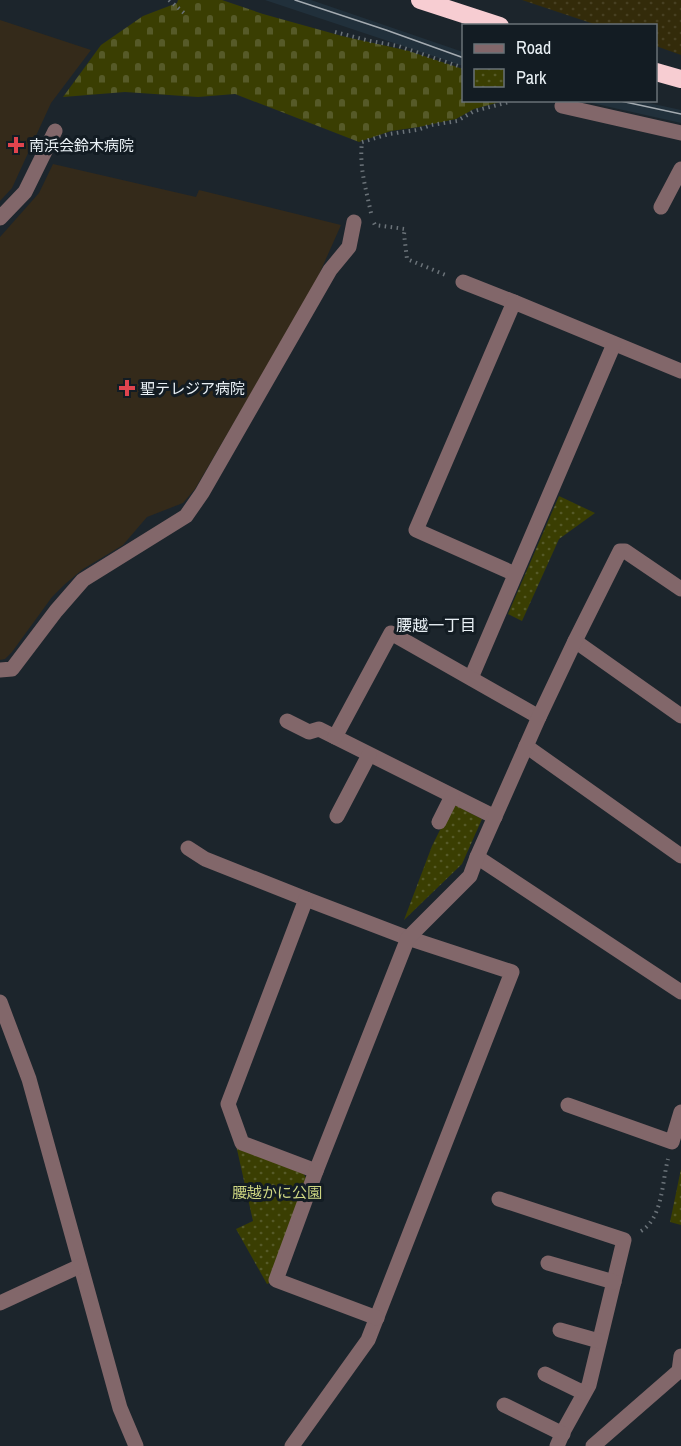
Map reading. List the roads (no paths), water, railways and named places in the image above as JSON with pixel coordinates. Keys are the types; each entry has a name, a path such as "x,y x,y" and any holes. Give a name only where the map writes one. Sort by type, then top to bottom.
{"highway":[{"path":"420,0 494,24"},
{"path":"657,72 681,79"}],"street":[{"path":"562,106 681,133"},
{"path":"0,218 25,192 55,131"},
{"path":"661,207 681,170"},
{"path":"0,670 12,669 83,580 186,516 202,493 330,270 349,247 354,222"},
{"path":"463,282 681,371"},
{"path":"514,302 416,530 515,574"},
{"path":"471,678 614,344"},
{"path":"377,1318 276,1280 316,1171 408,938 470,876 539,717 620,551 625,551 681,589"},
{"path":"335,737 391,633 539,717"},
{"path":"575,641 681,716"},
{"path":"287,721 309,732 320,729 495,817"},
{"path":"526,746 681,856"},
{"path":"337,816 369,754"},
{"path":"439,822 452,796"},
{"path":"188,848 204,859 306,899 408,938 512,972 368,1340 292,1446"},
{"path":"477,857 681,992"},
{"path":"306,899 228,1104 242,1143 316,1171"},
{"path":"0,1002 29,1079 120,1408 136,1446"},
{"path":"568,1105 672,1142 681,1112"},
{"path":"499,1199 624,1240 589,1385 560,1440 504,1405"},
{"path":"548,1263 614,1282"},
{"path":"0,1303 80,1266"},
{"path":"560,1330 599,1341"},
{"path":"593,1446 680,1366"},
{"path":"545,1374 584,1393"}],"tram line":[{"path":"295,0 462,57"},
{"path":"625,102 681,114"}],"place":[{"name":"南浜会鈴木病院","path":"16,145"},
{"name":"聖テレジア病院","path":"127,388"}],"district":[{"name":"腰越一丁目","path":"436,625"}],"park label":[{"name":"腰越かに公園","path":"277,1192"}]}
